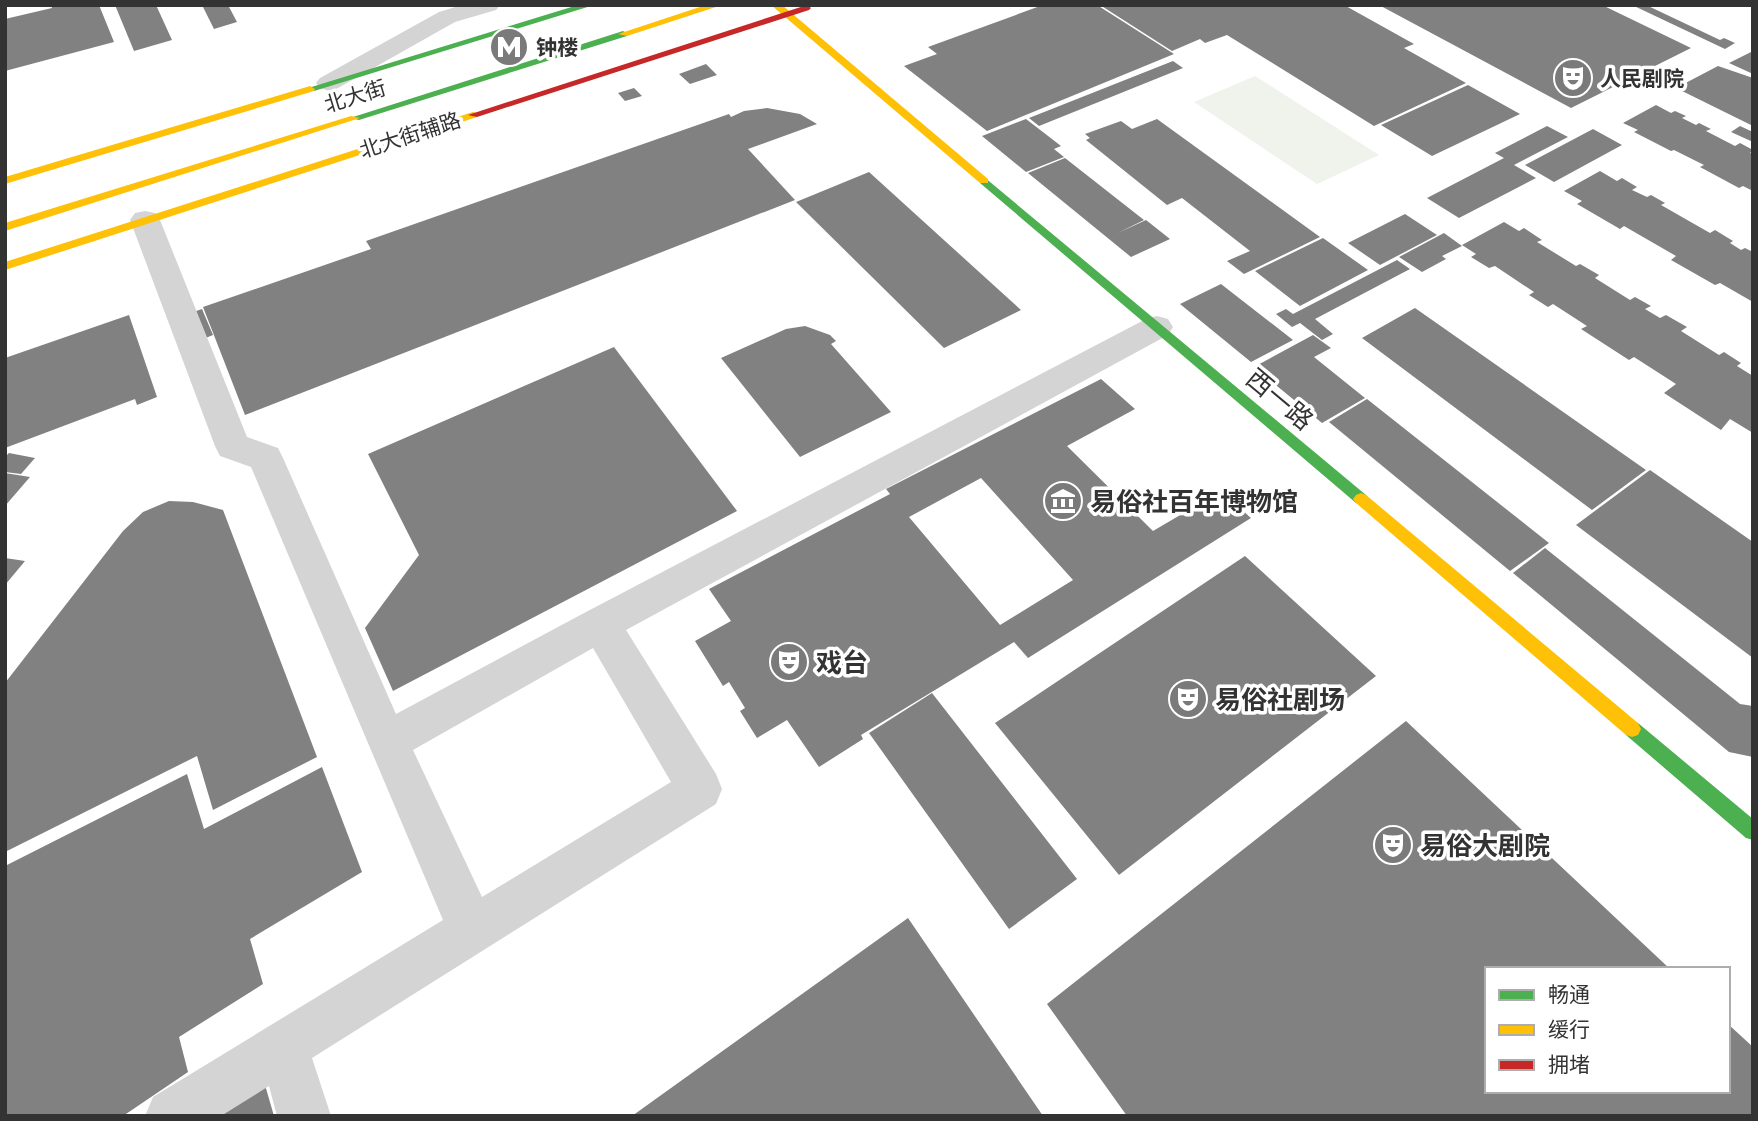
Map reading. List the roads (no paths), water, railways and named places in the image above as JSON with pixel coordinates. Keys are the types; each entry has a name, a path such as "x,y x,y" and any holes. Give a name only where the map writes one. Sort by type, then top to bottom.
{"street":[{"path":"329,83 447,17 488,5"},
{"name":"北大街","path":"5,181 589,5"},
{"name":"北大街","path":"5,228 717,5"},
{"name":"北大街辅路","path":"5,266 781,10 815,5"},
{"name":"西一路","path":"781,10 1753,831"},
{"path":"145,220 233,446 265,458 472,930"},
{"path":"387,741 600,624 1157,327"},
{"path":"172,1116 700,789 600,624"},
{"path":"283,1047 304,1116"}],"place":[{"name":"钟楼","path":"509,47"},
{"name":"人民剧院","path":"1573,78"},
{"name":"易俗社百年博物馆","path":"1063,501"},
{"name":"戏台","path":"789,662"},
{"name":"易俗社剧场","path":"1188,699"},
{"name":"易俗大剧院","path":"1393,845"}]}
